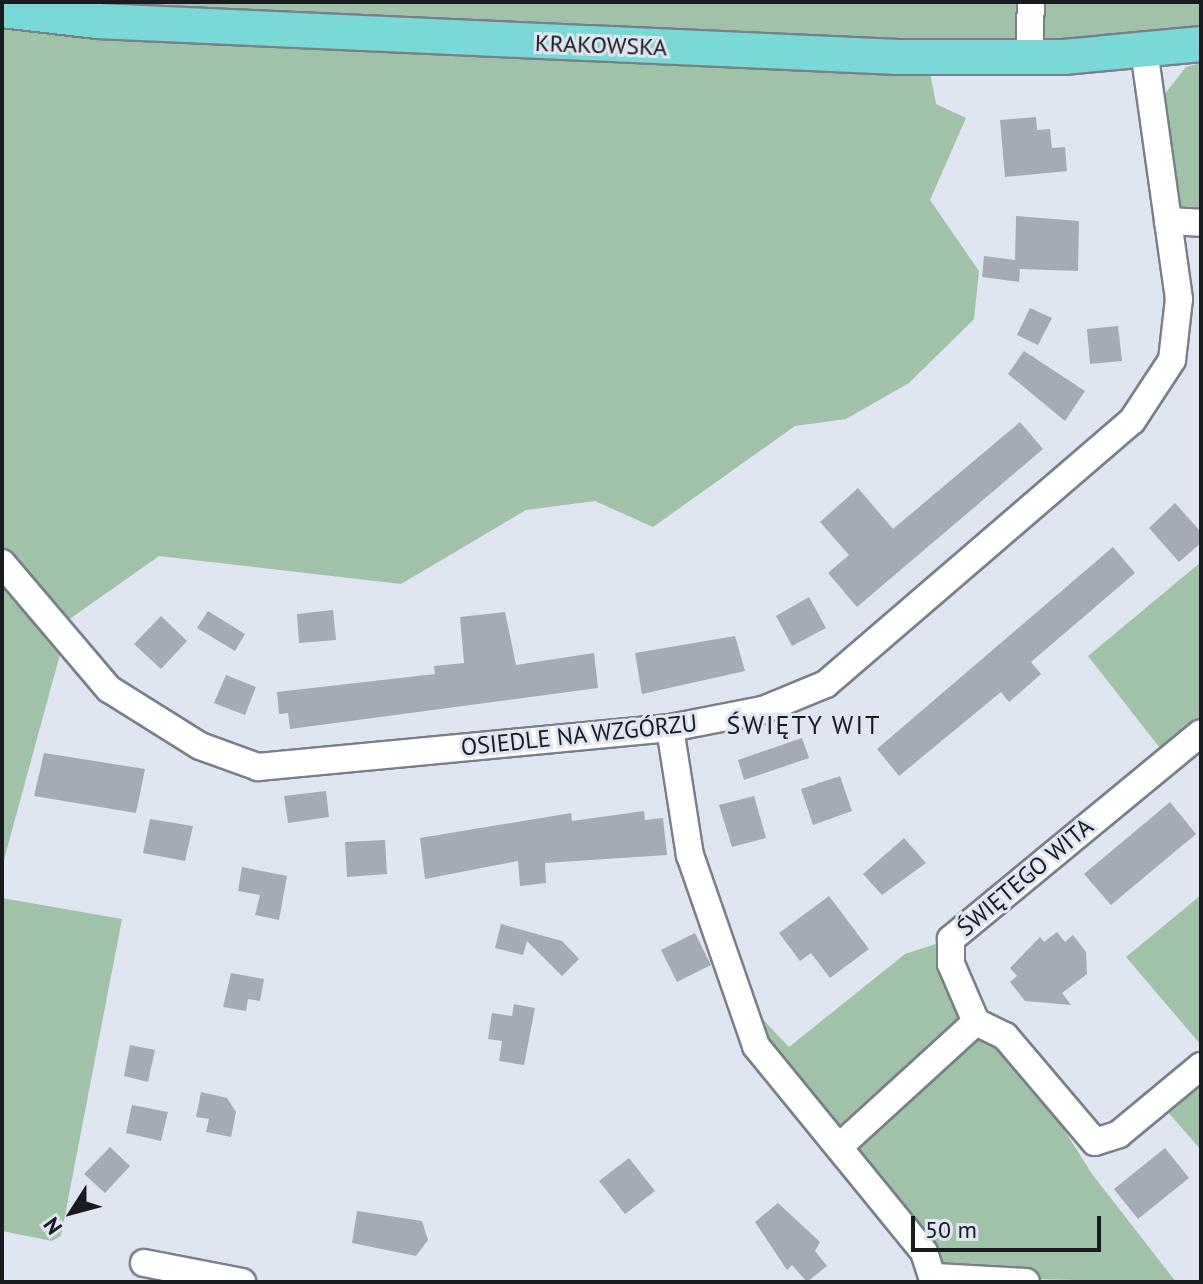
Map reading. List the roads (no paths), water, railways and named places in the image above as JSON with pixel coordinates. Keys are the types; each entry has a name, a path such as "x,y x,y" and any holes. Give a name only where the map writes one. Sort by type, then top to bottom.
{"main road":[{"name":"KRAKOWSKA","path":"2,10 412,38 1029,58 1201,44"}],"street":[{"path":"1026,4 1029,58"},
{"name":"OSIEDLE NA WZGÓRZU","path":"2,563 109,689 200,746 247,765 670,728 763,710 826,684 1132,421 1172,360 1178,330 1168,221 1144,51"},
{"path":"1168,221 1201,223"},
{"path":"670,728 690,855 756,1046 924,1252 934,1280 1026,1282"},
{"name":"ŚWIĘTEGO WITA","path":"976,1022 951,964 951,939 1200,734"},
{"path":"839,1147 976,1022 1005,1036 1095,1142 1119,1134 1201,1066"},
{"path":"144,1263 242,1282"}],"district":[{"name":"ŚWIĘTY WIT","path":"804,725"}]}
